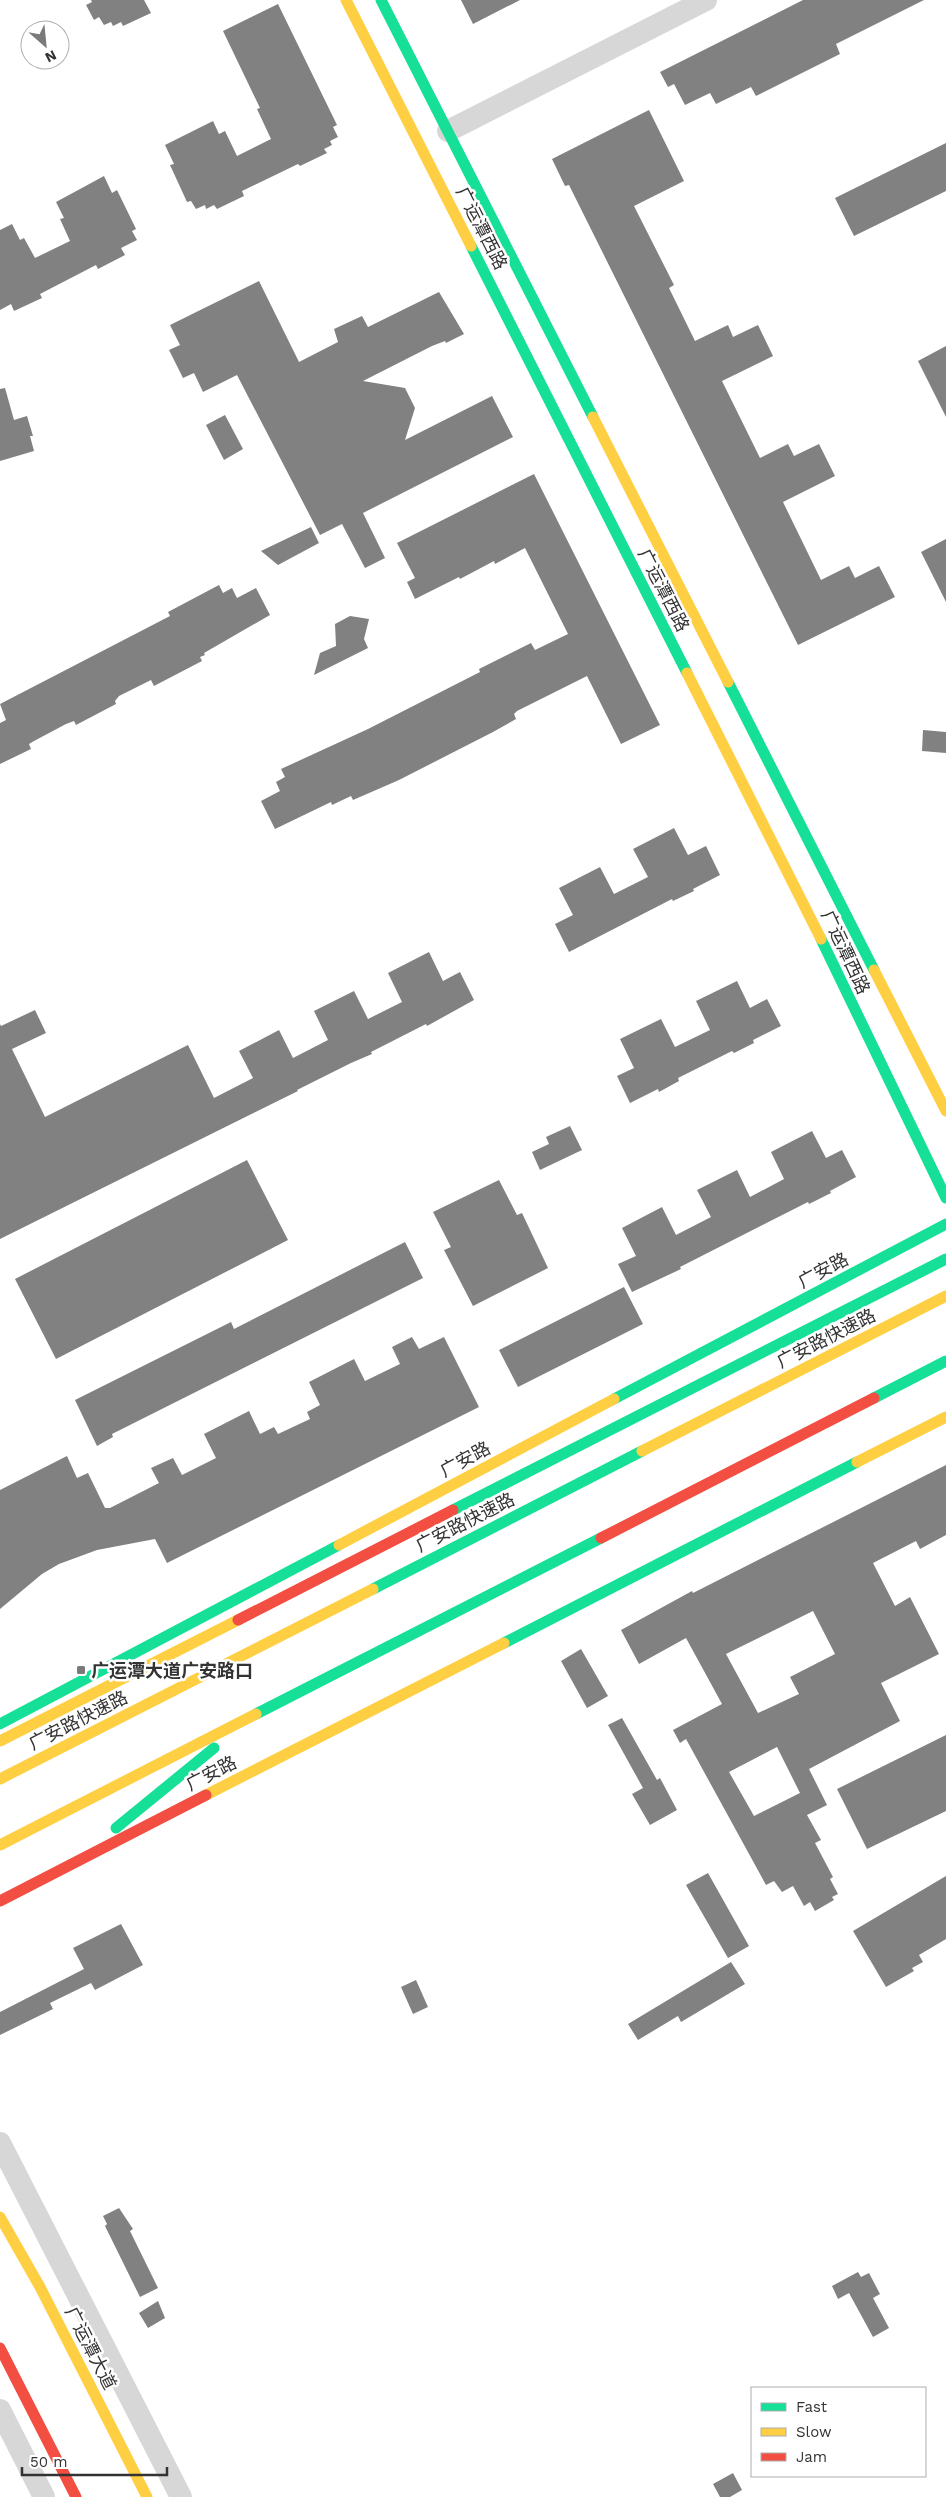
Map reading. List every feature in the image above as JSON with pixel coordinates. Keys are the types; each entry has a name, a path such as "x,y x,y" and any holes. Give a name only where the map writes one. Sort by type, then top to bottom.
{"main road":[{"name":"广运潭西路","path":"346,0 798,892 946,1198"},
{"name":"广运潭西路","path":"381,0 946,1111"},
{"name":"广安路","path":"0,1724 946,1224"},
{"name":"广安路快速路","path":"0,1741 946,1259"},
{"path":"0,1789 946,1288"},
{"name":"广安路快速路","path":"0,1779 946,1296"},
{"path":"0,1845 946,1361"},
{"name":"广安路","path":"0,1901 946,1417"},
{"path":"74,1863 256,1714"},
{"name":"广运潭大道","path":"2,2220 40,2287 147,2497"},
{"path":"0,2348 76,2497"}],"street":[{"path":"448,131 706,0"},
{"path":"0,2143 181,2497"},
{"path":"2,2220 53,2246"},
{"path":"0,2410 44,2497"}],"building":[{"path":"91,0 144,0 151,13 123,26 121,22 113,26 111,22 104,25 99,17 94,20 86,5 92,2"},
{"path":"461,0 520,0 473,24"},
{"path":"803,0 924,0 836,44 840,54 756,96 751,87 716,104 710,93 685,105 674,84 668,87 660,72"},
{"path":"278,4 337,125 333,127 338,137 330,141 332,145 324,149 327,153 300,166 298,164 242,191 244,196 217,209 214,205 206,209 205,205 196,209 191,201 187,202 170,165 174,164 165,145 213,121 219,134 225,131 237,156 271,139 257,109 260,108 223,31"},
{"path":"649,110 684,181 634,206 674,285 669,288 695,341 728,325 733,337 758,325 773,356 722,381 760,458 788,444 794,456 819,444 835,476 783,502 821,580 849,566 855,578 879,566 895,597 798,645 569,185 565,186 552,159"},
{"path":"946,143 946,191 854,236 835,198"},
{"path":"104,176 112,193 117,190 136,229 132,231 137,240 121,248 125,255 98,269 96,265 40,294 42,298 14,311 11,304 0,310 0,230 12,224 20,240 24,238 35,258 70,241 60,219 64,218 56,202"},
{"path":"259,281 299,362 338,342 334,329 362,316 368,327 439,292 464,334 446,343 445,341 432,346 363,381 405,388 415,408 405,440 492,396 513,437 363,513 385,558 365,568 342,524 320,535 237,375 203,392 194,373 183,378 169,350 180,345 170,325"},
{"path":"946,346 946,417 918,361"},
{"path":"5,388 14,420 27,416 33,436 30,436 34,451 0,461 0,389"},
{"path":"225,415 243,449 224,460 206,425"},
{"path":"534,474 660,725 621,744 587,676 517,711 514,714 516,719 493,732 399,780 353,800 351,796 332,805 331,802 275,829 261,801 280,791 276,782 285,777 281,769 368,729 480,672 479,669 531,643 535,650 568,634 525,548 495,564 494,561 415,599 407,582 415,578 397,543"},
{"path":"311,527 319,543 278,565 261,551"},
{"path":"946,539 946,602 921,552"},
{"path":"219,585 223,593 232,588 237,598 256,588 270,615 204,653 205,655 200,657 202,661 154,686 151,680 119,696 115,701 116,704 76,725 74,721 66,724 29,744 31,749 0,764 0,723 6,720 0,704 170,616 168,612"},
{"path":"350,616 369,619 364,639 368,648 314,675 320,653 336,646 335,624"},
{"path":"923,730 946,732 946,753 922,751"},
{"path":"674,828 688,855 706,846 720,875 693,889 694,891 673,901 672,899 569,952 555,924 573,915 559,888 600,867 614,894 648,877 633,849"},
{"path":"429,952 443,981 460,972 474,1000 427,1026 426,1024 371,1052 372,1054 0,1239 0,1024 1,1026 35,1010 46,1033 12,1049 45,1117 188,1045 214,1098 253,1078 239,1051 279,1030 293,1058 328,1040 314,1011 354,991 368,1019 402,1002 388,973"},
{"path":"737,981 750,1008 767,999 781,1026 753,1040 754,1043 734,1053 732,1051 678,1078 679,1081 659,1092 658,1089 630,1103 617,1076 634,1068 620,1039 661,1019 675,1047 710,1030 696,1001"},
{"path":"570,1126 582,1150 540,1170 532,1152 549,1144 546,1137"},
{"path":"812,1131 826,1158 842,1150 856,1177 830,1191 831,1193 809,1204 808,1202 680,1267 681,1269 632,1292 618,1264 636,1256 622,1228 662,1207 676,1235 711,1217 697,1190 737,1170 750,1197 784,1179 771,1152"},
{"path":"247,1160 288,1240 56,1359 15,1279"},
{"path":"499,1180 517,1215 522,1213 548,1268 473,1306 444,1250 451,1247 433,1212"},
{"path":"405,1242 423,1278 112,1434 113,1437 97,1446 75,1400 231,1322 234,1329"},
{"path":"624,1287 643,1324 518,1387 499,1350"},
{"path":"412,1337 419,1349 444,1337 479,1407 167,1563 155,1539 97,1550 59,1564 42,1574 0,1609 0,1490 67,1456 77,1478 88,1473 105,1508 110,1508 159,1483 151,1468 173,1458 182,1475 216,1458 204,1434 249,1411 260,1434 274,1427 278,1434 310,1419 307,1412 320,1405 309,1382 354,1359 365,1381 400,1364 392,1347"},
{"path":"946,1465 946,1535 920,1549 916,1541 873,1563 895,1606 910,1597 939,1654 881,1683 900,1721 809,1769 827,1805 807,1815 821,1840 815,1843 833,1877 830,1879 838,1894 832,1897 834,1900 815,1911 810,1902 804,1906 793,1886 782,1892 774,1881 766,1885 686,1739 680,1743 673,1730 722,1704 686,1638 639,1664 621,1630 692,1591 693,1593","holes":["813,1611 835,1654 790,1677 799,1694 758,1713 726,1654","777,1747 800,1793 754,1816 729,1772"]},
{"path":"581,1649 608,1696 587,1708 561,1661"},
{"path":"622,1718 657,1780 660,1778 677,1810 650,1825 632,1794 643,1788 608,1725"},
{"path":"946,1735 946,1811 867,1849 837,1789"},
{"path":"708,1873 749,1946 728,1958 686,1885"},
{"path":"946,1876 946,1939 919,1955 923,1962 912,1968 914,1971 886,1987 853,1931"},
{"path":"121,1924 143,1965 95,1990 91,1983 50,2003 53,2009 0,2035 0,2012 84,1969 73,1948"},
{"path":"731,1962 745,1984 681,2022 678,2016 638,2040 628,2024"},
{"path":"416,1980 428,2007 413,2014 401,1987"},
{"path":"119,2208 133,2229 130,2231 158,2288 140,2297 105,2226 107,2224 103,2216"},
{"path":"858,2272 861,2277 869,2273 880,2294 873,2298 889,2328 873,2337 849,2293 838,2299 832,2286"},
{"path":"158,2301 165,2318 148,2328 139,2313"},
{"path":"733,2473 742,2490 730,2497 720,2497 713,2484"}],"traffic: fast":[{"path":"381,0 593,417"},
{"path":"471,246 687,673"},
{"path":"728,682 874,970"},
{"path":"821,939 946,1198"},
{"path":"614,1399 946,1224"},
{"path":"453,1510 946,1259"},
{"path":"874,1398 946,1361"},
{"path":"373,1589 642,1451"},
{"path":"504,1643 857,1462"},
{"path":"256,1714 601,1538"},
{"path":"0,1724 339,1545"},
{"path":"116,1828 214,1748"}],"traffic: slow":[{"path":"346,0 471,246"},
{"path":"593,417 728,682"},
{"path":"687,673 821,939"},
{"path":"874,970 946,1111"},
{"path":"642,1451 946,1296"},
{"path":"339,1545 614,1399"},
{"path":"857,1462 946,1417"},
{"path":"0,1779 373,1589"},
{"path":"0,1741 238,1620"},
{"path":"206,1795 504,1643"},
{"path":"0,1845 256,1714"},
{"path":"0,2217 40,2287 147,2497"}],"traffic: jam":[{"path":"601,1538 874,1398"},
{"path":"238,1620 453,1510"},
{"path":"0,1901 206,1795"},
{"path":"0,2348 76,2497"}],"place":[{"name":"广运潭大道广安路口","path":"81,1670"}]}
